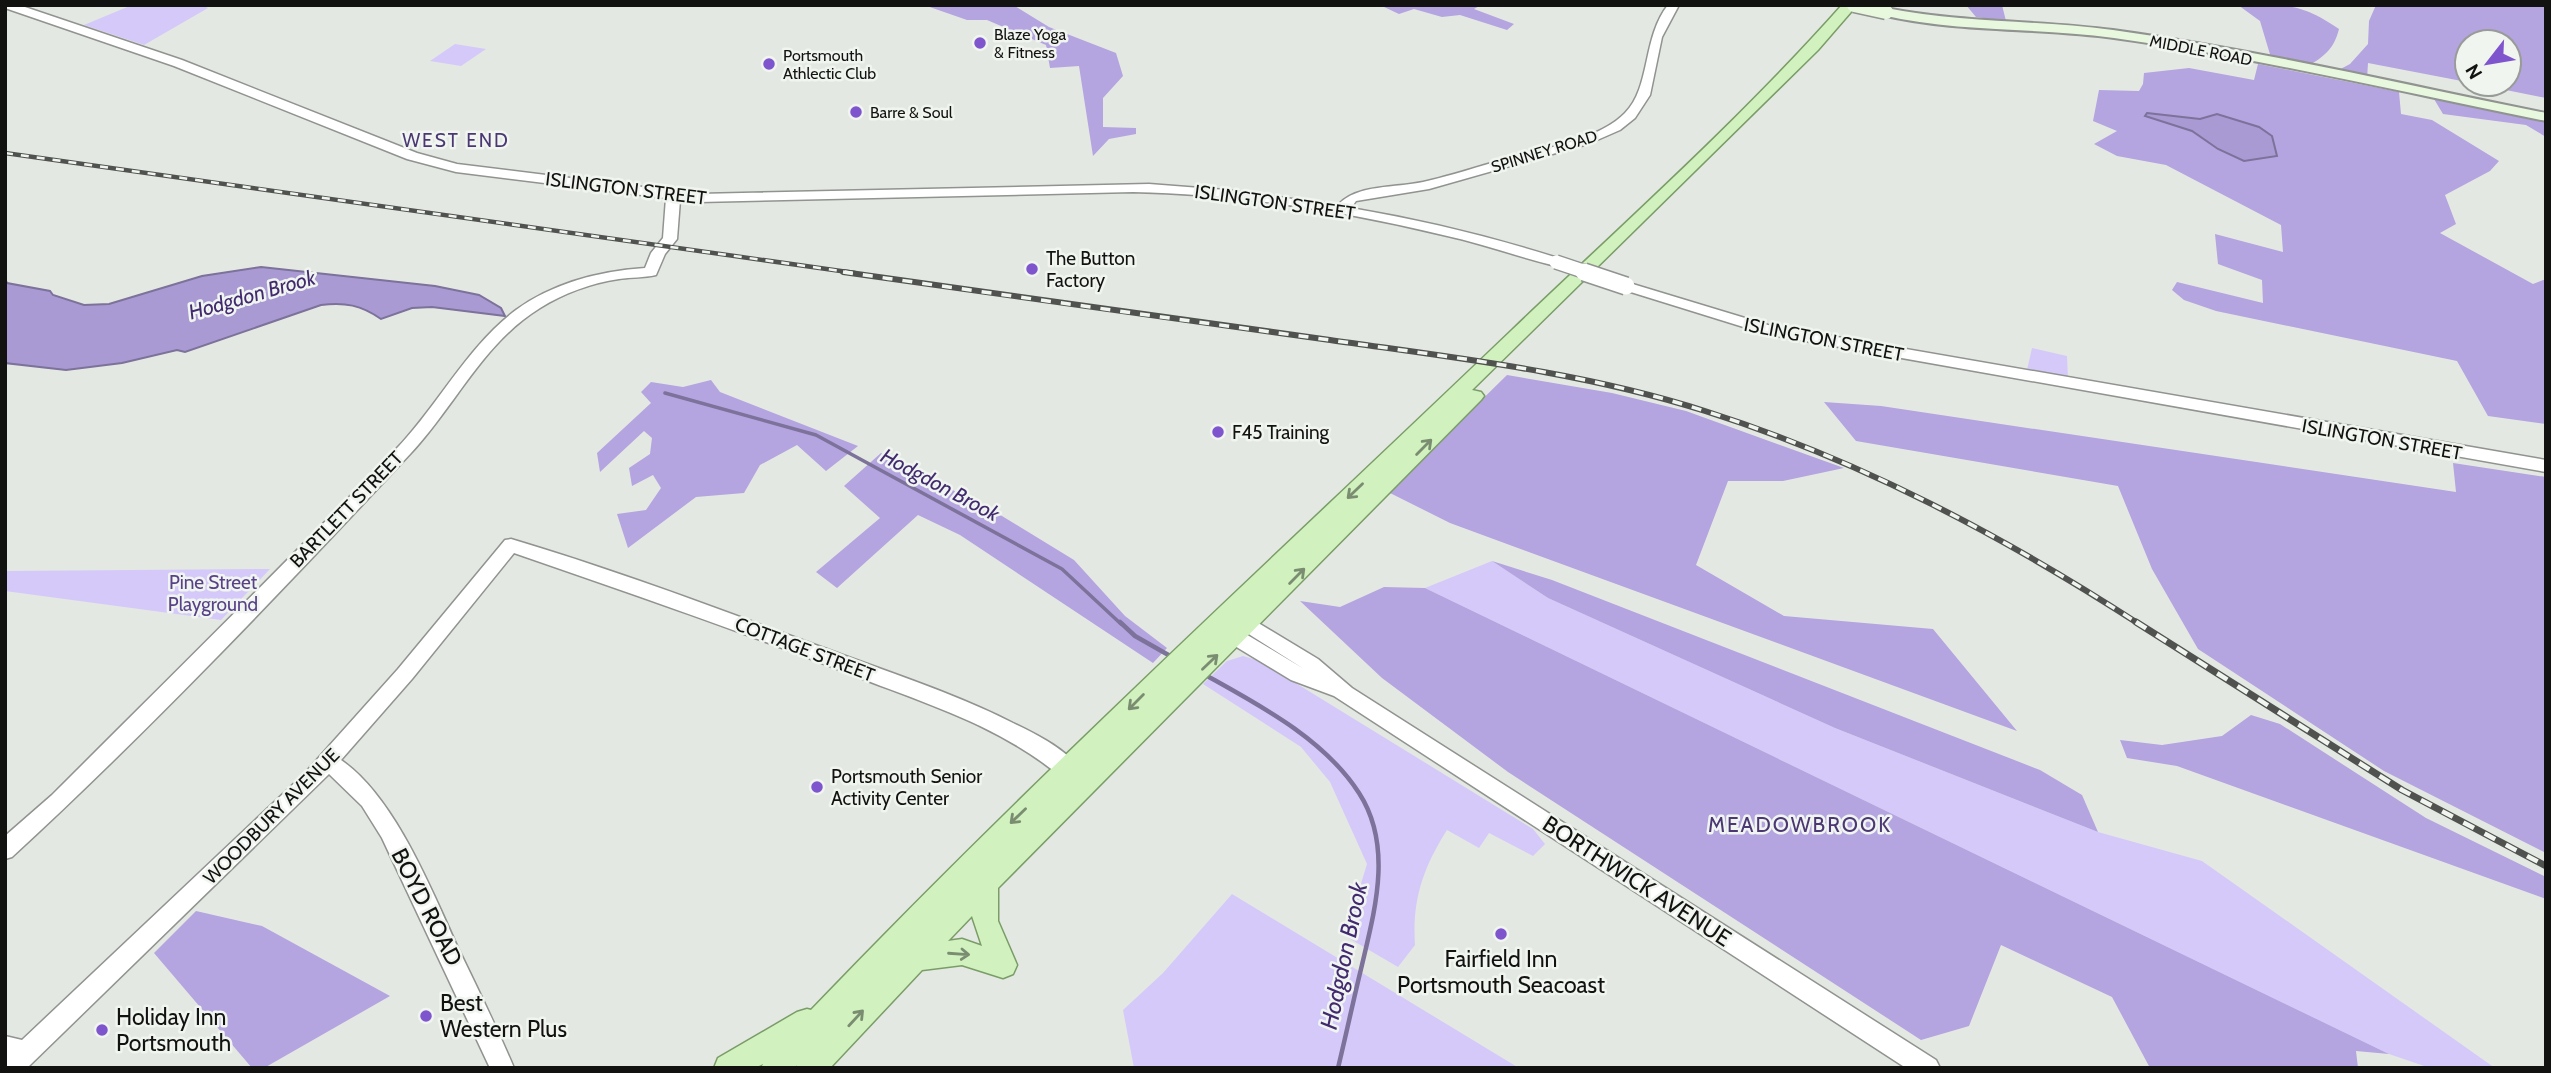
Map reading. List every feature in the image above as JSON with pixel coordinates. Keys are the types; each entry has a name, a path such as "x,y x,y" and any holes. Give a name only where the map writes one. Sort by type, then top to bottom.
{"main road":[{"name":"MIDDLE ROAD","path":"1852,5 1937,21 2049,26 2127,36 2546,117"},
{"path":"1232,625 1808,53 1852,5"},
{"path":"775,1068 940,892 1075,777 1514,357 1816,59 1863,5"},
{"path":"810,1068 985,884 1075,777"},
{"path":"913,958 962,952 1003,965 985,921 985,884"},
{"path":"728,1068 788,1034 845,993"}],"street":[{"name":"ISLINGTON STREET","path":"7,5 245,87 428,161 466,169 673,197 750,198 1144,188 1214,193 1341,210 1479,239 1766,329 2546,466"},
{"name":"SPINNEY ROAD","path":"1341,210 1352,198 1424,186 1583,141 1616,127 1644,95 1656,37 1674,5"},
{"name":"BARTLETT STREET","path":"5,850 68,792 408,446 470,364 499,331 522,313 555,294 615,274 651,272 658,253 670,239 673,197"},
{"name":"WOODBURY AVENUE","path":"13,1056 328,762 511,545"},
{"name":"COTTAGE STREET","path":"511,545 752,627 968,712 1013,733 1075,777"},
{"name":"BORTHWICK AVENUE","path":"1232,625 1298,675 1345,694 1928,1068"},
{"name":"BOYD ROAD","path":"328,762 354,780 381,817 434,919 502,1068"}],"green space":[{"path":"132,5 202,5 208,8 144,45 84,25"},
{"path":"455,44 486,49 461,66 430,61"},
{"path":"2032,348 2067,356 2068,379 2027,370"},
{"path":"1492,561 1548,598 1835,728 2098,832 2202,861 2495,1068 2430,1068 2389,1054 1425,588"},
{"name":"Pine Street Playground","path":"270,569 221,620 5,591 5,571"},
{"path":"1243,656 1260,661 1533,829 1545,844 1533,856 1489,833 1479,848 1447,830 1431,858 1417,899 1415,945 1398,967 1345,936 1367,864 1330,782 1301,747 1203,684 1227,661"},
{"path":"1232,894 1519,1068 1134,1068 1123,1010 1163,973"}],"shaded area":[{"path":"924,5 1013,5 1049,27 1116,53 1123,76 1103,98 1103,127 1136,128 1136,134 1109,139 1093,156 1079,66 1050,68 1046,45 987,20 967,20"},
{"path":"1481,5 1474,9 1514,24 1507,30 1460,15 1442,17 1414,9 1399,14 1382,6"},
{"path":"1966,5 2002,5 2006,21 1976,17"},
{"path":"2238,5 2291,7 2313,14 2339,29 2327,52 2306,67 2272,61 2260,21"},
{"path":"2376,5 2546,5 2546,98 2523,93 2523,28 2453,28 2453,79 2368,63 2367,79 2333,73 2350,64 2368,44 2369,21"},
{"path":"2258,64 2399,92 2401,114 2432,120 2499,161 2490,171 2445,195 2456,224 2440,233 2533,284 2546,279 2546,424 2488,416 2457,361 2216,311 2184,300 2172,290 2177,282 2263,303 2262,280 2218,264 2215,234 2283,252 2281,225 2166,165 2117,156 2094,144 2117,131 2093,121 2099,90 2139,91 2144,73 2189,68 2254,80","holes":["2217,114 2259,127 2218,149 2192,131 2145,116 2200,119"]},
{"path":"2434,99 2546,121 2546,137 2526,125 2443,114"},
{"path":"1507,375 1612,393 1686,411 1844,468 1783,481 1728,481 1696,565 1784,616 1933,629 2017,731 1450,523 1388,492"},
{"path":"711,380 720,392 858,446 826,471 797,445 760,465 744,493 696,497 628,548 617,514 646,510 661,488 653,475 632,486 629,468 650,454 652,438 644,431 600,472 597,453 651,403 641,392 651,382 683,387"},
{"path":"1824,402 1881,406 2456,492 2453,463 2546,477 2546,853 2384,771 2198,649 2152,569 2118,486 1856,441"},
{"path":"881,453 997,513 1074,560 1125,616 1167,648 1153,663 960,535 918,515 837,588 816,572 880,518 844,486"},
{"path":"1492,561 1552,580 2040,770 2082,795 2098,832 1835,728 1548,598"},
{"path":"1384,587 1425,588 2389,1054 2356,1051 2358,1068 2150,1068 2112,997 2001,945 1969,1026 1921,1040 1508,772 1382,678 1300,601 1340,607"},
{"path":"2251,715 2280,724 2426,818 2546,877 2546,899 2177,766 2127,758 2120,740 2162,745 2222,736"},
{"path":"196,911 262,926 390,996 264,1068 252,1068 154,953"}],"water":[{"path":"2147,113 2200,119 2217,114 2259,127 2272,136 2277,156 2244,161 2218,149 2192,131 2145,116"},
{"path":"261,267 435,286 479,295 501,308 505,316 432,307 412,308 381,319 367,310 345,304 330,304 185,352 177,350 122,363 66,370 5,363 5,279 7,283 50,291 53,295 84,305 109,304 202,276"}],"waterway":[{"name":"Hodgdon Brook","path":"665,393 816,435 1062,569 1121,624"},
{"name":"Hodgdon Brook","path":"1120,622 1135,636 1172,657"},
{"name":"Hodgdon Brook","path":"1209,677 1292,726 1311,741 1345,774 1370,814 1376,835 1378,880 1371,925 1338,1068"}],"railway":[{"path":"5,153 855,273"},
{"path":"843,272 1472,360 1566,376 1659,397 1763,431 1875,477 2036,560 2139,624"},
{"path":"2136,622 2402,790 2546,866"}],"place":[{"name":"Blaze Yoga & Fitness","path":"980,43"},
{"name":"Portsmouth Athlectic Club","path":"769,64"},
{"name":"Barre & Soul","path":"856,112"},
{"name":"The Button Factory","path":"1032,269"},
{"name":"F45 Training","path":"1218,432"},
{"name":"Portsmouth Senior Activity Center","path":"817,787"},
{"name":"Fairfield Inn Portsmouth Seacoast","path":"1501,934"},
{"name":"Best Western Plus","path":"426,1016"},
{"name":"Holiday Inn Portsmouth","path":"102,1030"}],"district":[{"name":"WEST END","path":"456,140"},
{"name":"MEADOWBROOK","path":"1800,825"}]}
